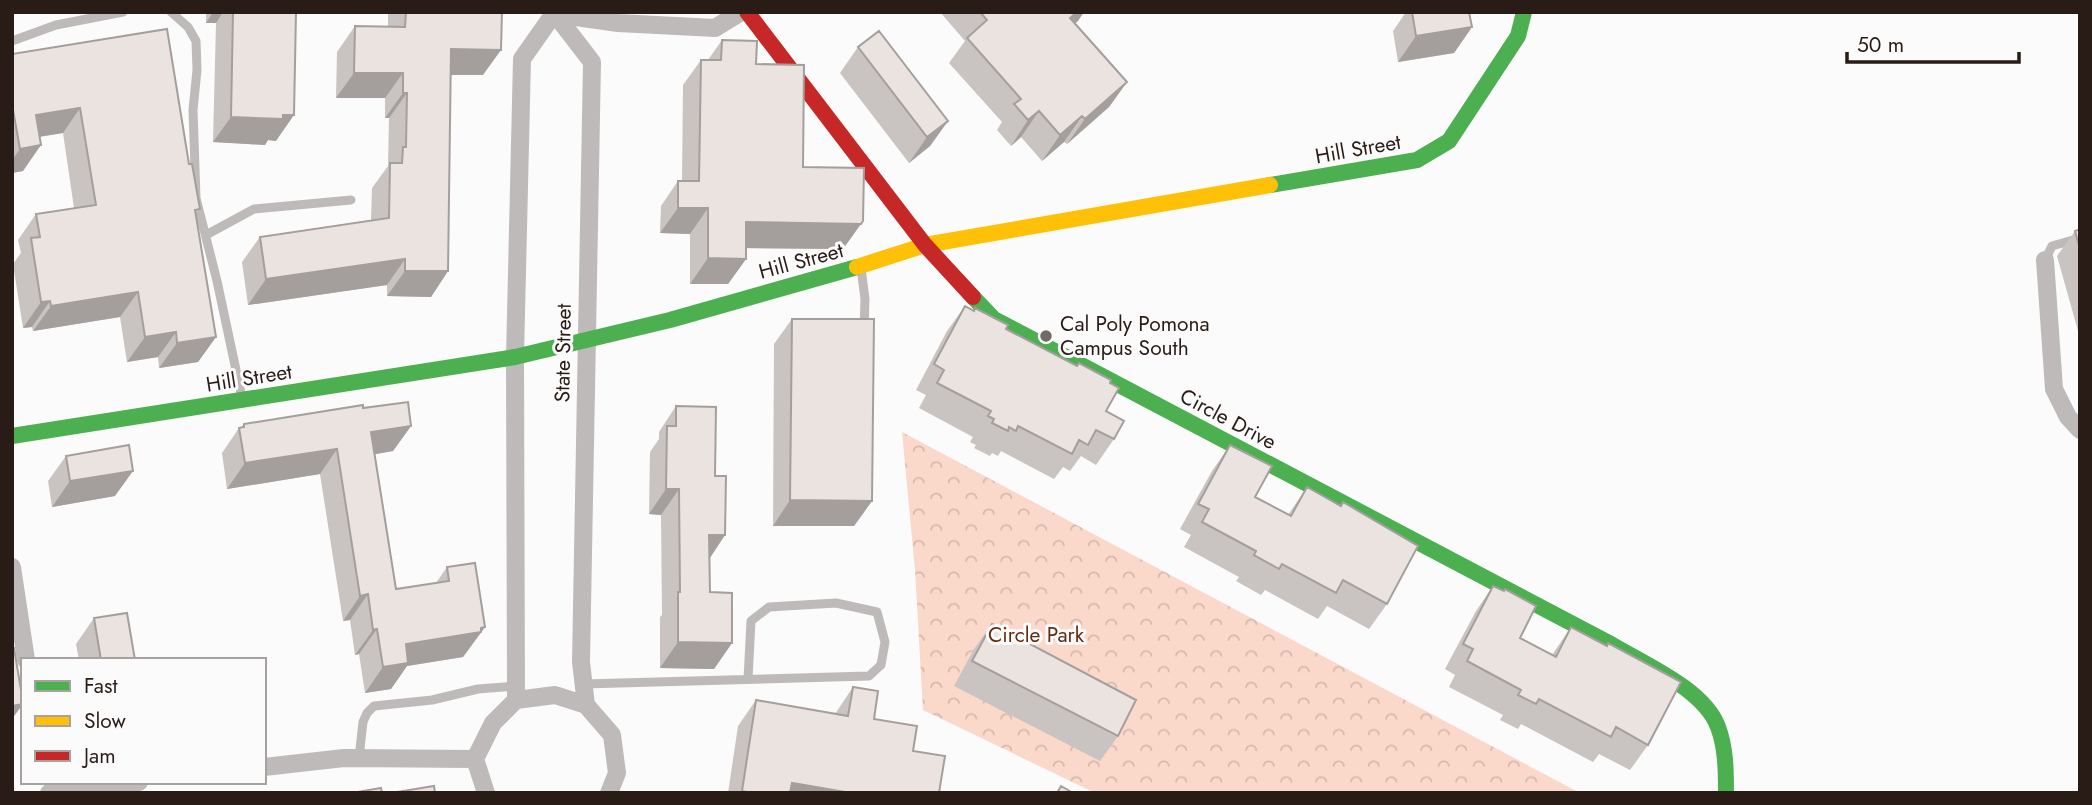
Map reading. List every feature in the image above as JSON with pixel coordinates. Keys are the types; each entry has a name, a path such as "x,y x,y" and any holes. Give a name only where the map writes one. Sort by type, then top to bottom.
{"street":[{"path":"486,793 475,759 493,723 516,693 515,357 522,59 555,13 618,23 715,28 741,12"},
{"name":"Circle Drive","path":"747,12 925,245 994,319 1611,644 1689,691 1717,724 1726,768 1726,793"},
{"name":"Hill Street","path":"12,436 515,357 586,341 861,266 925,245 1417,160 1449,141 1518,36 1524,12"},
{"name":"State Street","path":"555,13 592,62 581,662 586,705"},
{"path":"2045,260 2054,390 2068,417 2080,430"},
{"path":"12,566 21,650"},
{"path":"516,693 555,695 586,705 612,735 617,773 609,793"},
{"path":"266,767 359,758 475,759"},
{"path":"47,793 122,784"}],"lane":[{"path":"12,41 56,25 123,12"},
{"path":"171,12 188,27 196,41 197,70 193,110 196,198 242,400"},
{"path":"206,235 254,209 351,200"},
{"path":"2045,260 2052,246 2080,238"},
{"path":"861,266 865,299 864,339"},
{"path":"583,684 869,676 881,665 885,642 877,612 836,603 769,607 751,621 748,679"},
{"path":"359,758 363,722 374,706 432,700 478,689 516,693"}],"green space":[{"name":"Circle Park","path":"902,432 1580,793 1095,793 923,710 915,570"}],"building":[{"path":"233,12 296,12 294,115 283,115 283,119 231,117"},
{"path":"406,12 502,12 501,50 451,49 448,271 405,271 405,259 266,279 260,237 389,218 390,163 402,163 403,147 406,147 407,93 403,93 403,73 354,73 355,26 405,27"},
{"path":"980,12 1077,12 1070,18 1127,82 1085,119 1082,116 1060,135 1039,111 1028,120 1014,104 1021,99 967,38 987,20"},
{"path":"1412,12 1469,12 1472,27 1416,36"},
{"path":"167,29 189,164 192,164 200,209 195,210 216,337 177,343 176,332 145,337 138,292 51,306 50,301 41,302 31,238 40,237 36,214 96,205 80,108 36,115 41,145 20,149 12,104 12,54"},
{"path":"879,31 948,121 927,137 858,47"},
{"path":"722,40 757,41 756,64 804,65 803,167 864,168 861,224 746,222 746,259 708,258 708,208 678,208 678,181 699,181 701,60 721,60"},
{"path":"2080,229 2080,249 2075,231"},
{"path":"965,306 974,311 975,308 1008,325 1006,329 1077,366 1079,363 1111,380 1110,383 1119,388 1106,411 1124,421 1114,439 1096,430 1088,445 1079,440 1072,454 1018,426 1016,431 1009,427 1008,431 992,423 994,419 988,416 991,411 937,383 944,370 934,364"},
{"path":"792,319 874,319 872,501 790,500"},
{"path":"408,402 411,426 371,432 396,589 449,581 447,567 475,563 485,627 481,628 481,632 406,644 408,663 383,667 377,629 373,630 368,594 360,596 337,449 245,463 239,428 244,427 244,424 363,405 363,408"},
{"path":"676,406 716,407 715,476 726,476 725,535 709,535 710,592 732,593 732,643 678,642 679,489 666,489 667,426 676,426"},
{"path":"129,445 133,471 70,481 66,456"},
{"path":"1230,445 1272,466 1255,497 1291,516 1307,487 1341,506 1343,502 1418,546 1387,604 1343,580 1336,593 1282,564 1279,569 1254,555 1256,551 1202,522 1209,509 1198,504"},
{"path":"1493,586 1504,591 1505,589 1536,606 1520,638 1556,657 1571,627 1607,646 1608,643 1681,682 1648,745 1616,727 1611,737 1539,699 1536,704 1518,695 1521,690 1467,661 1473,649 1463,644"},
{"path":"127,613 135,658 101,658 94,618"},
{"path":"992,624 1136,700 1118,736 972,661"},
{"path":"12,648 14,648 21,704 12,706"},
{"path":"853,687 878,691 874,719 917,726 913,751 945,756 939,793 851,793 792,783 790,793 742,791 756,700 848,716"},
{"path":"434,786 435,793 391,793"},
{"path":"1061,786 1073,793 1057,793"},
{"path":"381,788 382,793 357,793 357,792"}],"traffic: fast":[{"path":"1270,185 1417,160 1449,141 1518,36 1524,12"},
{"path":"12,436 515,357 670,320 857,267"},
{"path":"973,297 994,319 1611,644 1672,679 1700,701 1711,713 1718,727 1726,768 1726,793"}],"traffic: slow":[{"path":"857,267 925,245 1270,185"}],"traffic: jam":[{"path":"747,12 925,245 973,297"}],"place":[{"name":"Cal Poly Pomona Campus South","path":"1046,336"}]}
